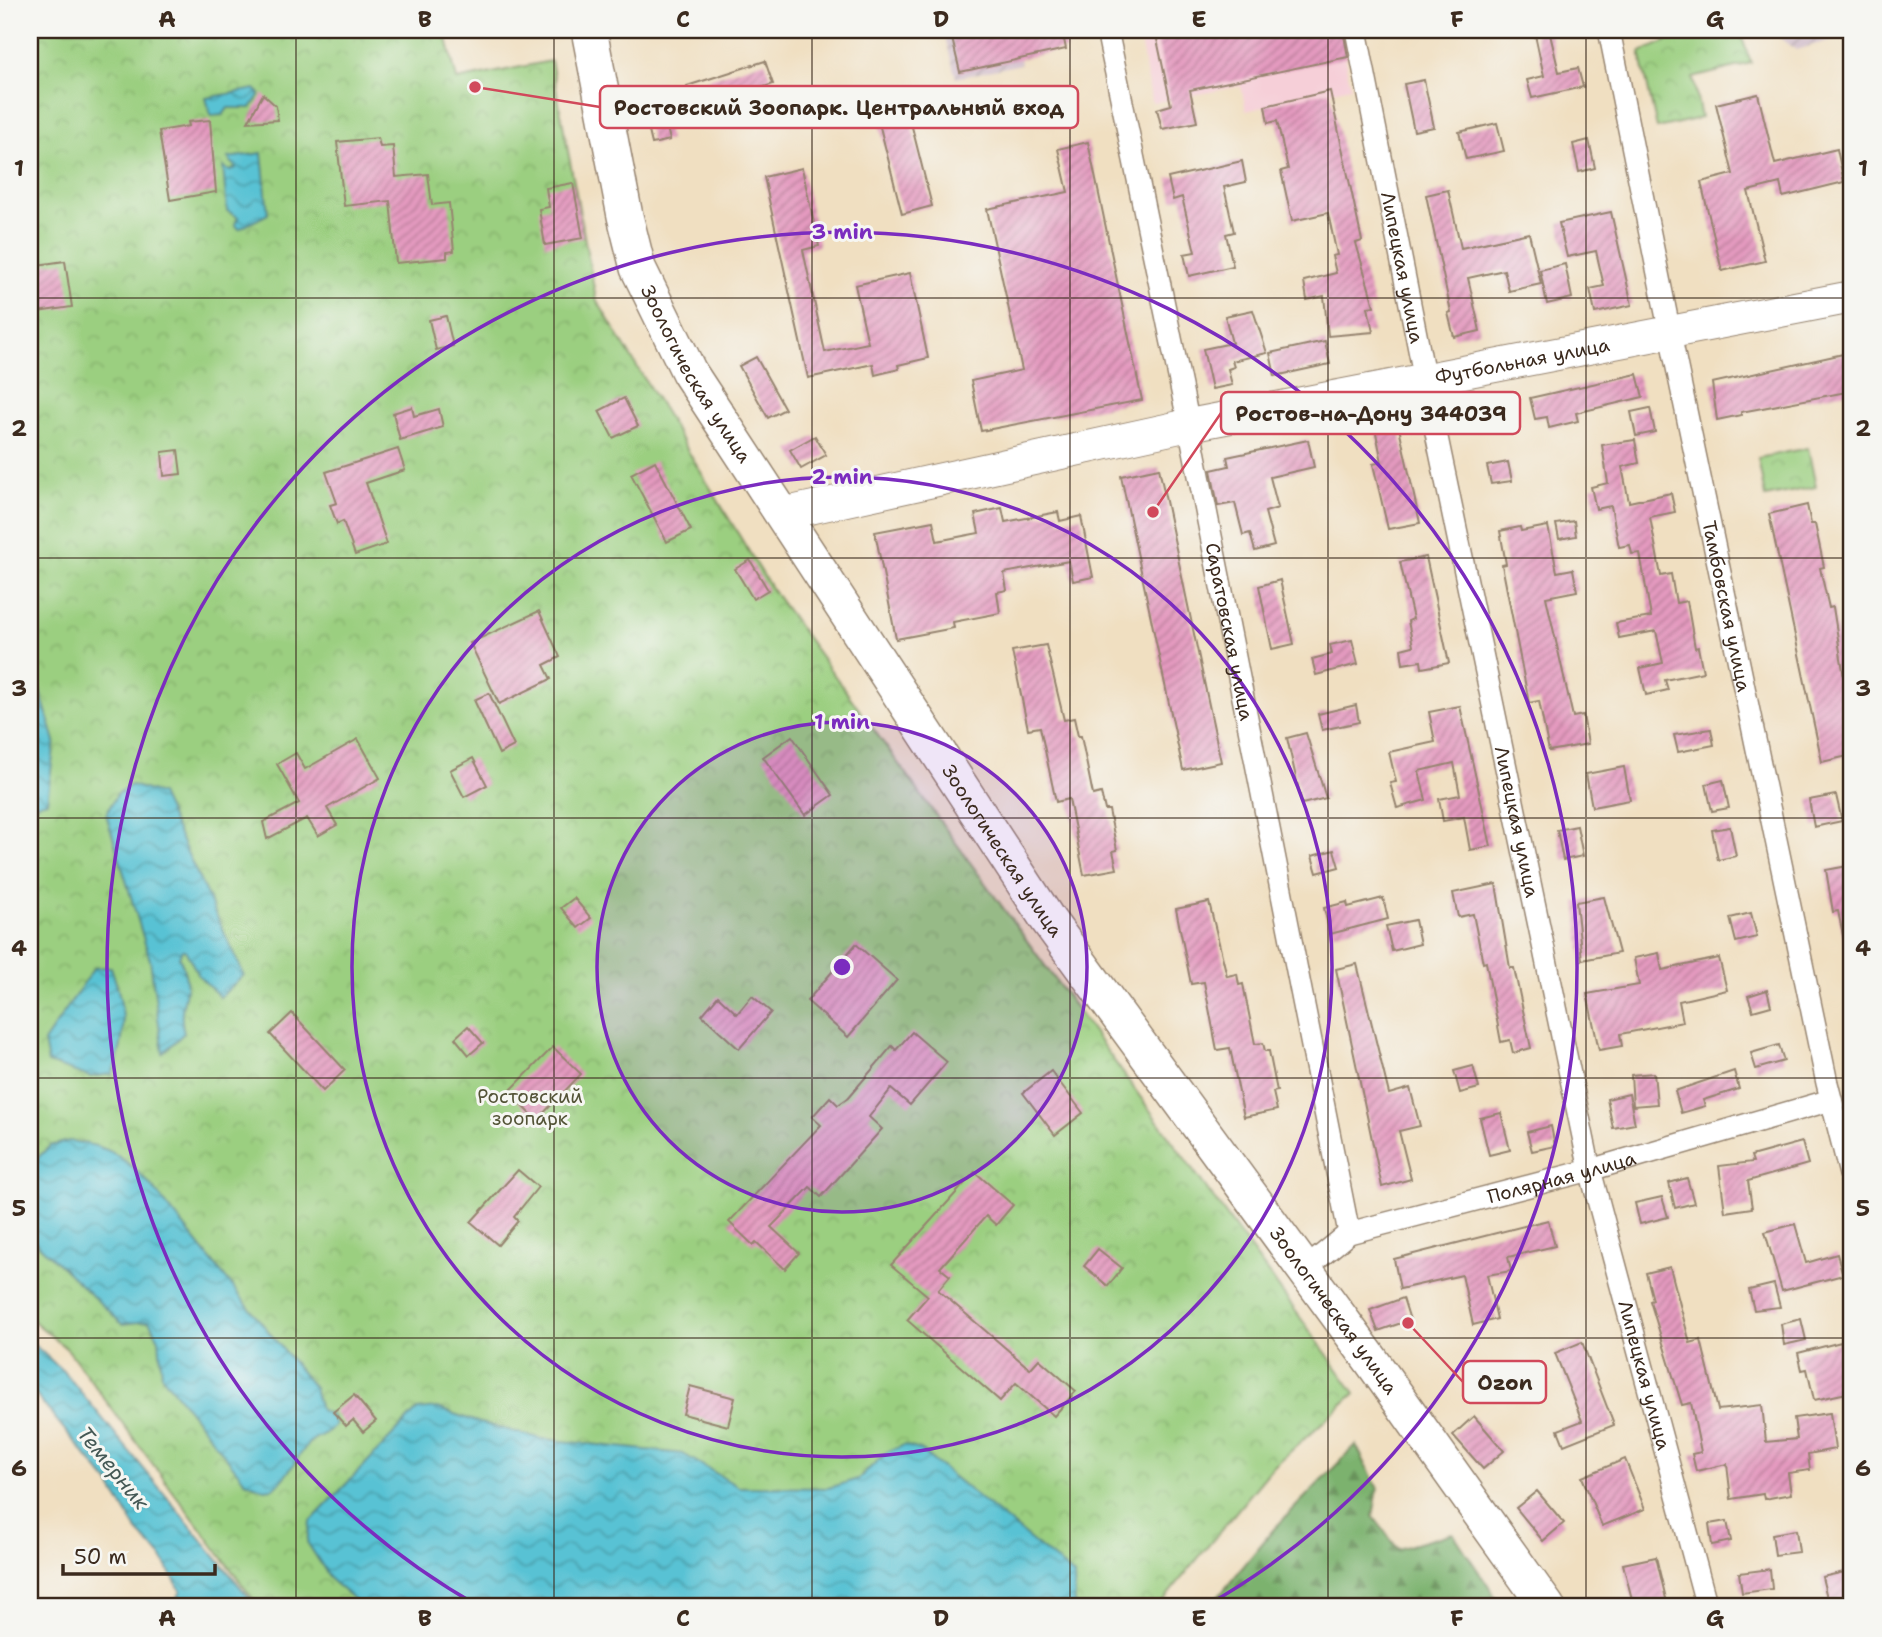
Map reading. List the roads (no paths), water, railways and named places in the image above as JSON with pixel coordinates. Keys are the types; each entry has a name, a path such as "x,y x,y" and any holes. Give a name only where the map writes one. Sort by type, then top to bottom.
{"main road":[{"name":"Зоологическая улица","path":"589,30 625,216 638,268 690,372 1048,920 1547,1607"},
{"name":"Футбольная улица","path":"782,514 1189,425 1852,297"}],"street":[{"name":"Саратовская улица","path":"1107,30 1189,425 1349,1233"},
{"name":"Липецкая улица","path":"1356,30 1425,380 1590,1171 1707,1607"},
{"name":"Тамбовская улица","path":"1609,30 1669,331 1831,1100 1852,1182"},
{"name":"Полярная улица","path":"1304,1270 1349,1233 1590,1171 1831,1100"}],"water":[{"path":"255,89 260,94 251,108 228,108 223,115 211,116 206,98"},
{"path":"262,153 268,214 239,229 235,224 238,217 227,211 223,167 230,171 236,168 228,158"},
{"path":"30,657 55,741 47,801 30,806"},
{"path":"131,785 160,794 244,975 220,997 199,976 185,950 182,950 179,957 186,980 182,1012 184,1033 163,1053 150,960 106,814 117,794"},
{"path":"111,967 123,1021 121,1046 112,1074 90,1077 48,1063 44,1042 94,968"},
{"path":"69,1141 105,1149 131,1166 150,1184 314,1388 320,1410 331,1415 335,1425 308,1444 274,1488 264,1489 245,1481 162,1376 159,1339 149,1321 122,1324 30,1237 30,1165 50,1146"},
{"name":"Темерник","path":"30,1341 66,1374 257,1607 173,1607 181,1591 161,1556 138,1532 108,1482 30,1388"},
{"path":"437,1408 480,1423 543,1439 683,1454 739,1487 828,1488 858,1479 887,1452 904,1445 920,1450 1074,1575 1075,1607 363,1607 332,1581 307,1542 310,1522 417,1410"}],"place":[{"name":"Ростовский Зоопарк. Центральный вход","path":"475,87"},
{"name":"Ростов-на-Дону 344039","path":"1153,512"},
{"name":"Ozon","path":"1408,1323"}],"park label":[{"name":"Ростовский зоопарк","path":"530,1107"}]}
